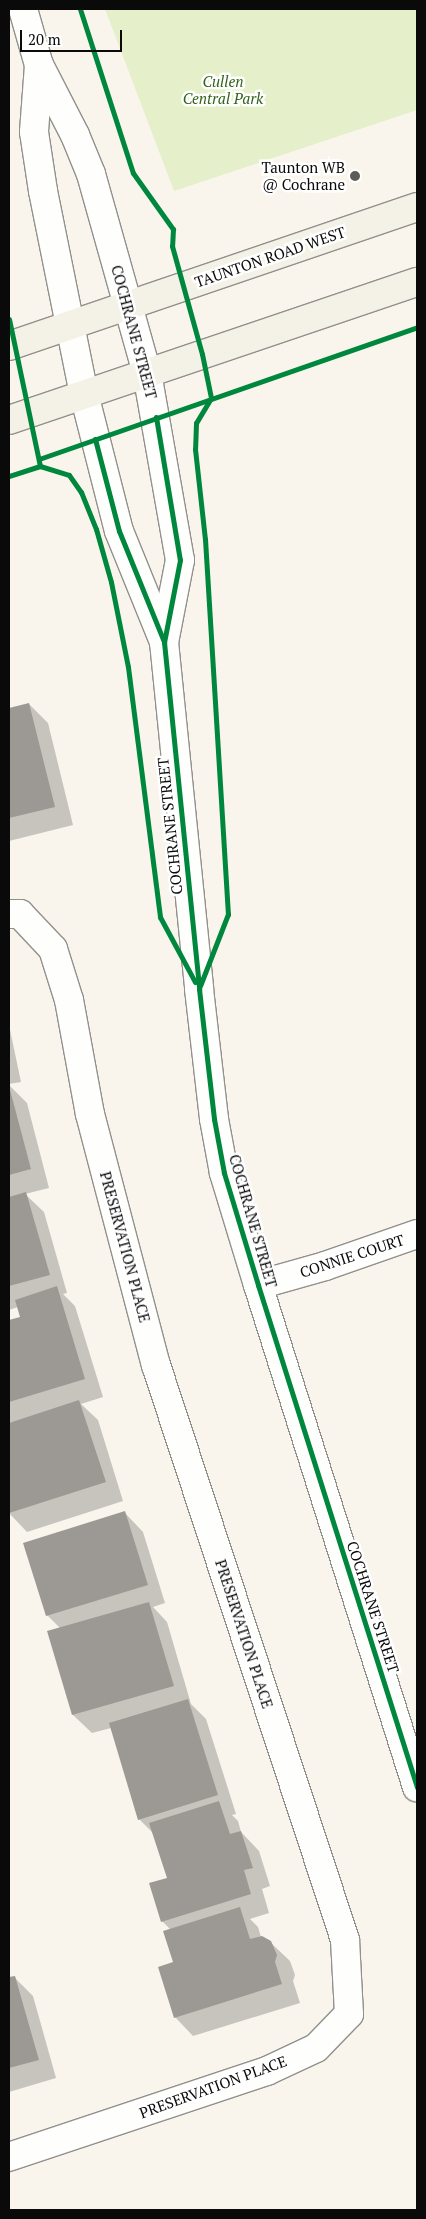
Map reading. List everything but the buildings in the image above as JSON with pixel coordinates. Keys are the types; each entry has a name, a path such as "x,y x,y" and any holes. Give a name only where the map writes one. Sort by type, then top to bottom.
{"main road":[{"name":"TAUNTON ROAD WEST","path":"9,346 417,207"},
{"path":"9,420 417,282"}],"street":[{"name":"COCHRANE STREET","path":"22,9 39,64 75,135 91,174 147,373 180,560 164,642"},
{"name":"COCHRANE STREET","path":"39,64 34,132 43,191 84,394 119,530 164,642 214,1119 224,1172 417,1787"},
{"name":"PRESERVATION PLACE","path":"9,914 20,914 52,949 69,1000 90,1114 156,1364 345,1940 349,2014 316,2048 267,2071 9,2157"},
{"name":"CONNIE COURT","path":"258,1285 325,1266 417,1234"}],"green space":[{"name":"Cullen Central Park","path":"105,9 417,9 417,110 174,191"}],"cycle path":[{"path":"80,9 133,173 173,229 172,246 202,354 211,398 196,423 195,449 205,539 228,914 200,986"},
{"path":"9,319 40,466 9,476"},
{"path":"39,459 417,327"},
{"path":"156,417 180,560 164,642"},
{"path":"95,439 119,531 164,642 199,989 214,1119 224,1173 417,1787"},
{"path":"40,466 69,475 81,492 96,529 111,582 128,667 160,917 195,982"}],"place":[{"name":"Taunton WB @ Cochrane","path":"355,176"}]}
